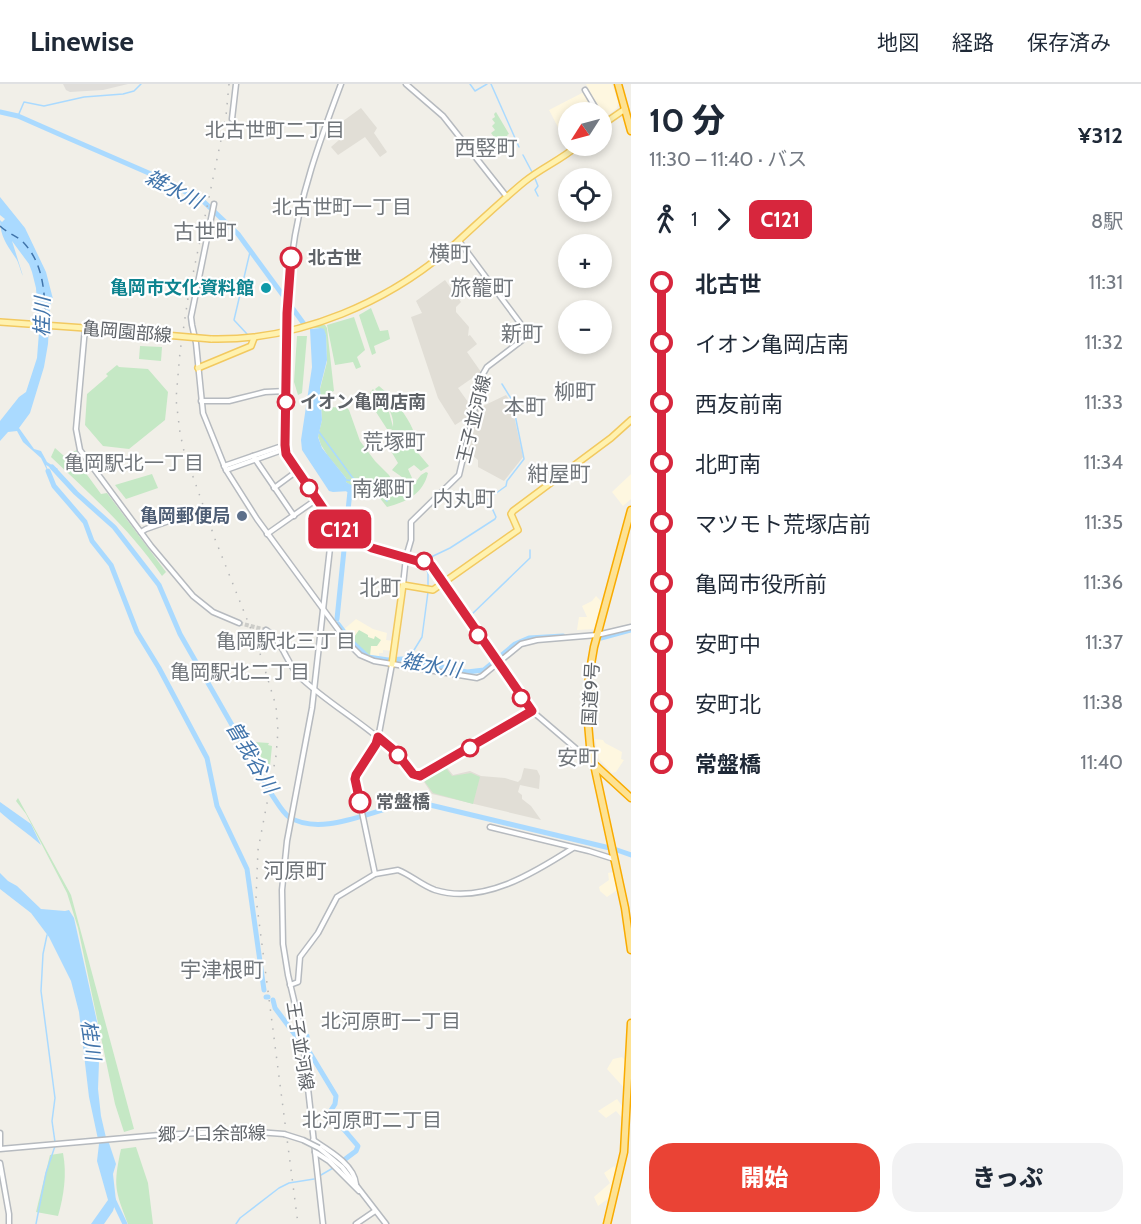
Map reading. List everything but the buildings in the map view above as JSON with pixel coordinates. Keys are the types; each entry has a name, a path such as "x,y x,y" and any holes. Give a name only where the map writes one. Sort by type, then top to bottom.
{"highway":[{"path":"621,86 631,131"},
{"name":"国道9号","path":"631,510 597,635 587,689 590,746 625,908 631,950"},
{"path":"594,764 631,798"},
{"path":"599,789 605,781 616,785"},
{"path":"607,1224 624,1152 630,1093 631,1023"}],"main road":[{"path":"612,116 625,109"},
{"name":"亀岡園部線","path":"0,322 211,339 254,338 288,331 355,310 406,280 459,241 529,178 564,156"},
{"name":"亀岡園部線","path":"198,368 251,346 254,338"},
{"path":"392,661 403,585 434,590 518,530 511,514 513,511 611,438 631,420"}],"street":[{"path":"232,119 236,84"},
{"path":"341,84 315,158 299,215 290,271 287,313 285,447 297,471 316,499 346,535 372,548 428,562 532,711 594,764"},
{"path":"406,84 443,116 508,197"},
{"path":"585,90 592,102"},
{"path":"214,204 192,317 201,401 208,429 225,468 267,534 348,643 360,655 374,662 392,661 472,678 482,676 516,647 530,641 597,635 631,627"},
{"name":"王子並河線","path":"403,585 405,556 410,544 413,519 459,475 471,417 484,371 529,335 459,241"},
{"path":"85,328 76,429 80,450 141,532 193,596 213,612 239,623"},
{"path":"201,401 229,401 265,392 286,391"},
{"path":"225,468 285,447"},
{"path":"254,458 294,516"},
{"path":"274,488 297,471"},
{"path":"267,534 316,499"},
{"path":"141,532 200,510"},
{"path":"290,985 283,944 284,858 312,708 332,530 336,525"},
{"path":"266,630 276,639 300,676 396,752 413,774 420,776 532,711"},
{"path":"392,661 376,744 355,779 375,874 398,870 428,887 451,894 465,895 500,886 532,873 573,848"},
{"path":"580,751 587,750 590,746"},
{"path":"490,827 613,858"},
{"name":"王子並河線","path":"323,1224 317,1150 313,1140 302,1034 290,985 298,982 300,957 318,933 336,899 375,874"},
{"name":"郷ノ口余部線","path":"0,1148 244,1131 284,1134 303,1140 342,1167 386,1224"},
{"path":"0,1133 0,1148"},
{"path":"313,1140 340,1159 356,1178 356,1185"},
{"path":"317,1150 364,1195"},
{"path":"0,1163 9,1224"},
{"path":"356,1224 375,1211"}],"shaded area":[{"path":"63,84 128,84 103,90 70,92"},
{"path":"586,84 612,84 618,102 617,108 612,112 612,102 595,102"},
{"path":"584,92 590,102 565,102"},
{"path":"558,105 558,127 549,110"},
{"path":"361,108 377,128 374,133 387,152 380,157 365,137 338,155 331,147 339,140 332,129"},
{"path":"445,280 461,302 456,307 456,312 469,327 468,336 470,335 477,344 467,352 481,372 458,388 473,409 471,415 455,425 438,398 411,317 422,313 416,301"},
{"path":"506,395 511,402 523,457 504,481 478,467 478,460 466,450 476,406 481,407"},
{"path":"631,474 631,499 623,506 612,492"},
{"path":"596,596 603,603 595,629 577,630 579,617 587,617 582,606"},
{"path":"356,619 373,629 387,633 386,640 394,641 392,651 383,650 383,653 379,653 379,657 365,654 343,630"},
{"path":"595,739 603,740 622,752 621,759 624,760 616,772 612,773 599,759"},
{"path":"445,765 453,775 470,771 481,776 505,778 518,782 524,768 537,770 540,776 539,789 520,785 518,792 541,820 432,794 424,782 425,777"},
{"path":"613,872 617,890 607,897 599,887 609,880 608,873"},
{"path":"622,1057 627,1062 626,1090 607,1069 613,1059"},
{"path":"617,1099 622,1106 626,1105 625,1121 616,1111 606,1118 598,1111"},
{"path":"614,1166 618,1172 613,1195 598,1206 594,1197 610,1183 604,1173"}],"green space":[{"path":"496,112 509,134 507,135 509,138 497,149 494,144 497,141 491,133 495,130 492,126 495,123 492,119"},
{"path":"371,308 380,331 388,330 390,339 374,346 376,353 372,355 359,315"},
{"path":"354,317 365,350 357,357 361,367 356,369 353,362 335,365 327,325"},
{"path":"316,324 325,325 327,328 334,391 327,394 330,407 349,410 360,441 389,475 400,495 404,497 421,475 428,473 418,492 401,503 387,507 379,497 371,492 360,494 352,490 353,487 346,482 346,478 321,445 318,436 322,420 320,389 327,362 326,335 319,328 311,328"},
{"path":"297,336 307,336 302,393 298,395 294,382"},
{"path":"140,346 162,347 161,361 139,359"},
{"path":"117,365 148,369 168,392 165,420 129,449 103,446 85,425 87,394"},
{"path":"379,386 403,412 412,428 417,444 395,441 389,432 392,429 387,429 376,412 378,409 370,393 373,389 389,412 393,427 390,412 375,389"},
{"path":"396,445 413,447 429,466 421,471 414,465 408,469 412,478 409,482 392,470 398,463 391,451"},
{"path":"55,448 64,456 77,450 80,456 77,461 101,494 107,493 166,572 162,576 124,528 51,457"},
{"path":"152,474 158,488 126,499 115,485"},
{"path":"359,630 368,637 374,639 375,636 381,640 377,646 371,646 370,656 365,654 352,640"},
{"path":"254,742 269,743 268,745 272,746 270,766 266,768"},
{"path":"445,767 452,776 471,773 480,777 473,804 433,793 425,782 426,778"},
{"path":"18,798 71,895 134,1129 124,1132 115,1104 78,928 67,893 26,814 16,801"},
{"path":"136,1147 148,1183 153,1224 128,1224 118,1195 116,1180 121,1149"},
{"path":"63,1153 64,1184 58,1216 36,1212 50,1155"}],"water":[{"name":"桂川","path":"0,197 25,228 46,272 53,299 50,306 44,367 30,413 19,428 34,449 41,451 47,462 58,469 56,471 46,465 50,476 41,458 23,442 17,431 8,432 0,441 0,421 19,397 26,392 37,358 39,332 36,288 32,272 29,264 12,241 23,276 18,261 4,240 0,220 2,222 5,219 0,215"},
{"path":"310,329 324,329 326,335 327,360 320,388 322,420 318,437 322,448 346,478 346,482 353,486 350,491 329,491 302,450 301,440 312,367"},
{"path":"0,802 31,824 41,845 0,812"},
{"name":"桂川","path":"0,873 41,909 69,910 74,918 100,1035 98,1089 101,1116 107,1142 116,1164 113,1174 116,1201 113,1211 104,1224 91,1224 108,1200 97,1161 99,1144 89,1097 79,1012 71,981 49,937 31,913 0,889"}],"waterway":[{"path":"18,116 24,102 44,106 84,97 123,94 134,91 141,84"},
{"path":"470,84 475,91 487,84"},
{"path":"491,84 519,147"},
{"name":"雑水川","path":"0,112 18,116 151,174 203,201 238,234 304,324"},
{"path":"523,155 532,172"},
{"path":"534,176 538,186 535,190 538,196"},
{"path":"247,334 234,320 250,252"},
{"path":"429,558 450,548 495,519 488,499 506,486 507,481 524,459 512,400 502,384"},
{"path":"319,432 352,477 360,483 375,485 387,501"},
{"name":"曽我谷川","path":"52,467 76,493 114,527 159,585 180,634 272,795 289,817 302,822 330,824 402,805 426,804 631,855"},
{"path":"48,471 54,486 85,522 92,541 111,565 137,632 207,758 217,806 247,869 264,990"},
{"path":"346,480 357,481"},
{"name":"雑水川","path":"337,619 350,491 346,488"},
{"path":"470,616 530,558 530,550"},
{"path":"424,564 428,573 428,587"},
{"path":"408,660 422,637 428,592"},
{"name":"雑水川","path":"338,624 351,641 368,657 388,660 402,659 467,672 484,670 515,644 529,638 563,636"},
{"name":"雑水川","path":"601,638 631,630"},
{"path":"47,935 43,954 41,991 55,1098 52,1121 55,1142"},
{"path":"273,1000 275,1008 296,1036 307,1036 307,1042"},
{"path":"307,1048 336,1096 335,1104 330,1112"},
{"path":"335,1119 358,1146 356,1151 344,1160"},
{"path":"36,1224 46,1173 55,1146"},
{"path":"321,1175 333,1168"},
{"path":"236,1224 240,1218 279,1188 289,1183 314,1179"},
{"path":"113,1199 125,1224"}],"ferry route":[{"path":"0,226 23,242 36,260 42,280 46,323"},
{"path":"47,328 48,339"}],"tunnel":[{"path":"239,623 266,630"}],"railway":[{"path":"229,84 226,116 188,298 176,399 184,451 215,539 258,647 276,706 278,731 276,756 258,850 256,898 298,1224"}],"bus line":[{"name":"C121","path":"291,258 287,313 286,454 331,520 351,538 372,548 428,562 431,565 532,711 417,777 396,752 378,737 356,775 360,802"}],"place":[{"name":"北古世","path":"291,258"},
{"name":"亀岡市文化資料館","path":"266,288"},
{"name":"イオン亀岡店南","path":"286,402"},
{"name":"亀岡郵便局","path":"242,516"},
{"name":"常盤橋","path":"360,802"}],"district":[{"name":"北古世町二丁目","path":"275,130"},
{"name":"西竪町","path":"486,148"},
{"name":"北古世町一丁目","path":"342,207"},
{"name":"古世町","path":"205,232"},
{"name":"横町","path":"450,254"},
{"name":"旅籠町","path":"482,288"},
{"name":"新町","path":"522,334"},
{"name":"柳町","path":"575,392"},
{"name":"本町","path":"525,407"},
{"name":"荒塚町","path":"394,442"},
{"name":"亀岡駅北一丁目","path":"134,463"},
{"name":"紺屋町","path":"559,474"},
{"name":"南郷町","path":"383,489"},
{"name":"内丸町","path":"464,499"},
{"name":"北町","path":"380,588"},
{"name":"亀岡駅北三丁目","path":"286,641"},
{"name":"亀岡駅北二丁目","path":"240,672"},
{"name":"安町","path":"578,758"},
{"name":"河原町","path":"295,871"},
{"name":"宇津根町","path":"222,970"},
{"name":"北河原町一丁目","path":"391,1021"},
{"name":"北河原町二丁目","path":"372,1120"}]}
